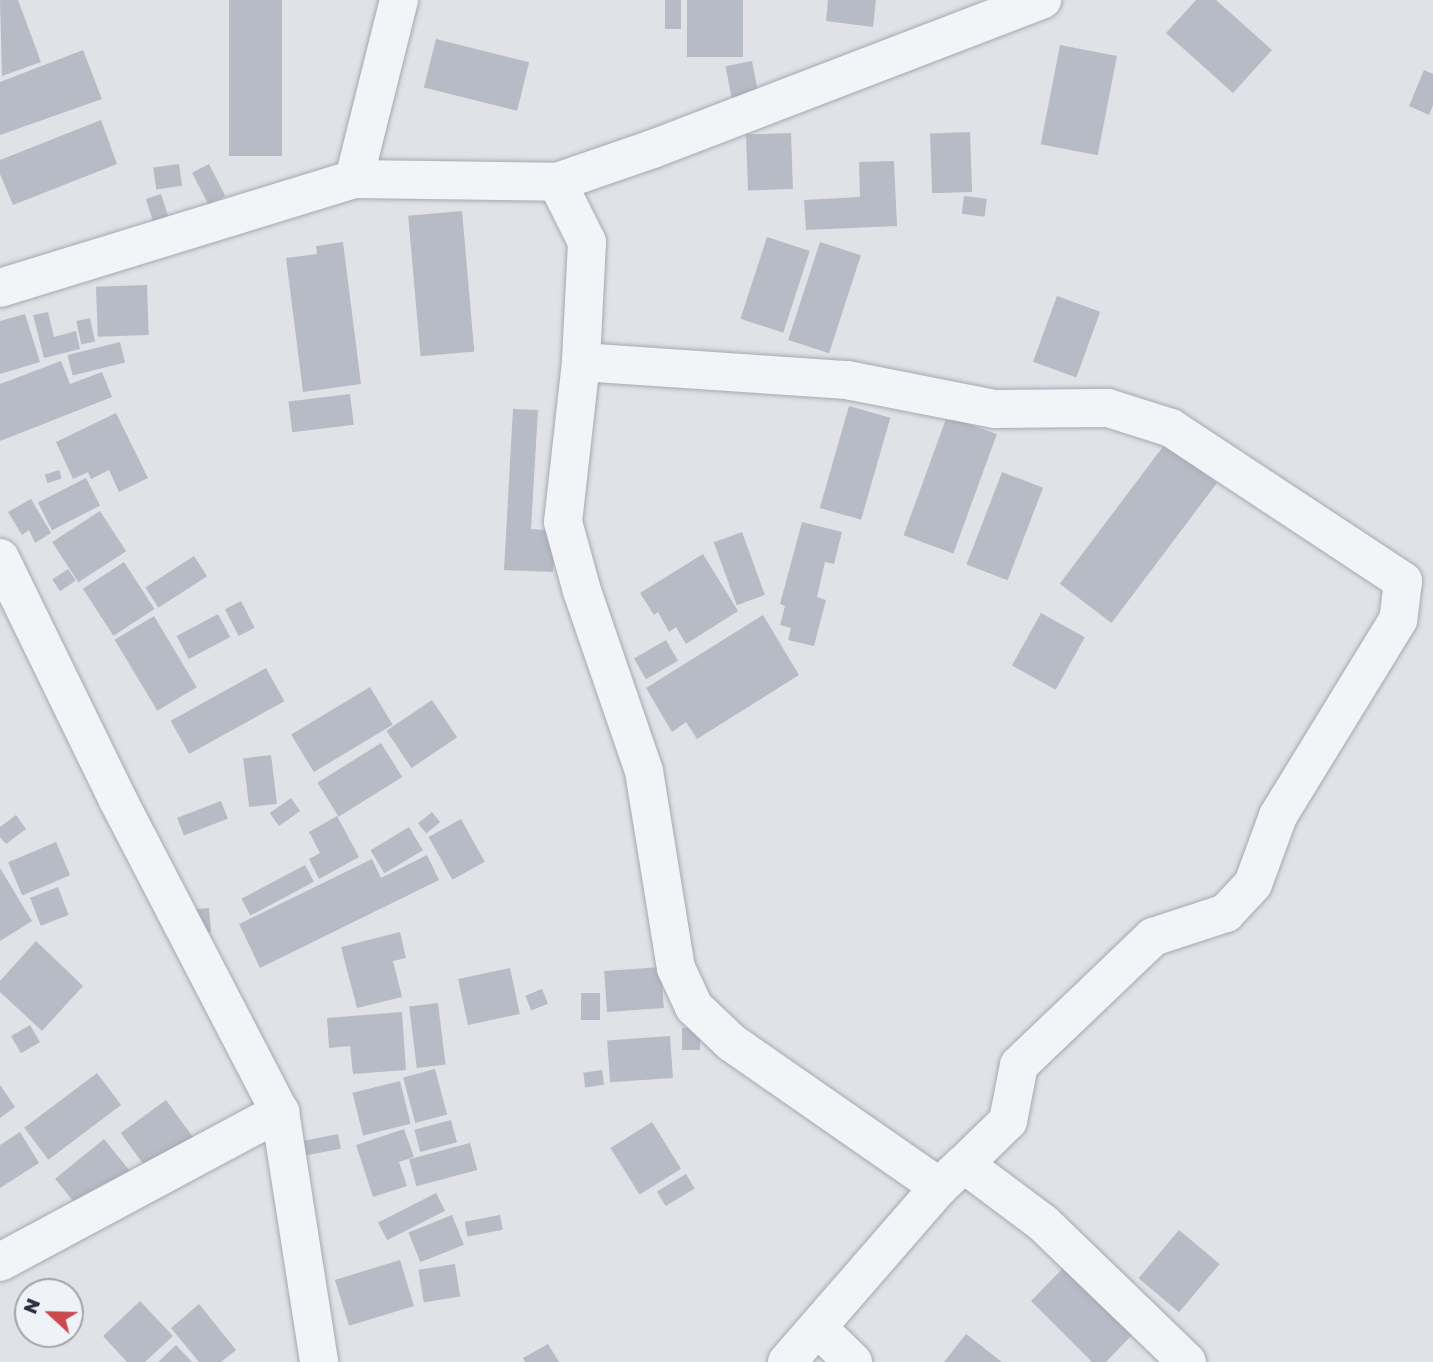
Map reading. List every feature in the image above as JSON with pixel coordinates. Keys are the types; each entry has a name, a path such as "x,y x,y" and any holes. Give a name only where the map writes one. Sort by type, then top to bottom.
{"street":[{"path":"354,179 399,0"},
{"path":"0,288 354,179 557,181 653,149 1042,0"},
{"path":"557,181 587,242 581,362 563,522 582,591 644,771 676,968 694,1007 732,1043 951,1175 1043,1223 1188,1362"},
{"path":"581,362 847,380 995,409 1108,408 1171,428 1403,581 1398,620 1278,816 1253,884 1226,913 1153,937 1019,1065 1009,1121 951,1175 788,1362"},
{"path":"4,575 280,1112 319,1362"},
{"path":"0,1262 280,1112"},
{"path":"818,1328 853,1362"}],"building":[{"path":"0,0 18,0 41,62 2,76"},
{"path":"229,0 282,0 282,156 229,156"},
{"path":"665,0 681,0 681,29 665,29"},
{"path":"687,0 743,0 743,57 687,57"},
{"path":"828,0 876,0 873,27 826,21"},
{"path":"1196,0 1216,0 1272,50 1233,93 1166,33"},
{"path":"436,39 529,62 517,111 424,88"},
{"path":"1060,45 1117,56 1098,155 1041,144"},
{"path":"83,50 102,99 0,135 0,82"},
{"path":"752,61 758,92 732,98 725,66"},
{"path":"1424,70 1433,74 1433,105 1429,115 1409,106"},
{"path":"101,120 117,164 13,205 0,174 0,160"},
{"path":"970,132 972,192 932,193 930,133"},
{"path":"791,133 793,189 748,191 746,135"},
{"path":"894,161 897,226 806,230 804,200 860,197 859,162"},
{"path":"179,164 182,186 156,189 153,168"},
{"path":"209,164 225,196 208,205 192,173"},
{"path":"161,194 169,218 154,223 146,199"},
{"path":"964,196 987,199 985,217 962,214"},
{"path":"462,211 474,351 420,356 408,216"},
{"path":"767,237 810,251 783,333 740,319"},
{"path":"343,242 361,384 303,392 286,258 317,254 316,246"},
{"path":"820,242 861,255 829,353 788,340"},
{"path":"147,285 149,335 98,337 96,287"},
{"path":"1057,296 1100,312 1076,378 1033,362"},
{"path":"48,312 54,337 76,331 80,349 44,358 33,315"},
{"path":"25,314 40,362 0,374 0,321"},
{"path":"90,318 95,341 81,344 76,321"},
{"path":"120,342 125,362 73,375 68,355"},
{"path":"61,361 70,384 102,372 112,397 0,441 0,384"},
{"path":"350,394 354,425 292,432 288,402"},
{"path":"849,406 890,418 861,520 820,508"},
{"path":"513,409 538,410 531,529 555,531 553,572 504,570"},
{"path":"116,413 148,478 119,492 109,470 91,479 88,472 73,479 56,442"},
{"path":"947,416 997,434 953,553 904,535"},
{"path":"1165,444 1217,483 1112,623 1060,584"},
{"path":"59,470 62,479 48,483 45,475"},
{"path":"1002,472 1043,488 1008,580 967,564"},
{"path":"86,478 100,506 52,530 38,503"},
{"path":"31,499 51,533 35,543 29,530 22,535 8,512"},
{"path":"100,511 126,551 78,582 52,542"},
{"path":"802,522 842,532 834,564 825,562 817,597 826,600 814,646 788,640 791,628 780,625 785,606 780,604"},
{"path":"742,532 765,595 737,605 714,542"},
{"path":"703,554 738,611 686,644 676,627 669,632 658,612 654,615 640,593"},
{"path":"194,556 207,576 158,608 145,588"},
{"path":"124,562 154,609 113,636 83,589"},
{"path":"68,569 76,581 60,591 52,580"},
{"path":"241,601 255,628 239,636 225,609"},
{"path":"1041,613 1085,637 1056,690 1012,665"},
{"path":"218,614 230,637 189,659 177,636"},
{"path":"763,615 799,675 697,739 686,722 672,732 646,688"},
{"path":"154,616 197,687 157,711 115,640"},
{"path":"666,640 678,661 646,679 634,658"},
{"path":"266,668 284,701 189,754 171,721"},
{"path":"370,687 393,725 314,772 291,734"},
{"path":"432,700 457,737 412,768 386,731"},
{"path":"381,743 402,777 339,817 317,783"},
{"path":"271,755 277,804 249,807 243,758"},
{"path":"291,798 300,811 279,826 270,813"},
{"path":"221,801 228,819 184,836 177,818"},
{"path":"432,812 440,822 426,833 418,823"},
{"path":"16,815 26,829 6,844 0,837 0,827"},
{"path":"337,816 359,857 319,879 309,859 320,853 309,832"},
{"path":"461,819 485,862 452,880 429,837"},
{"path":"409,827 423,850 384,873 370,850"},
{"path":"56,842 70,875 22,895 8,862"},
{"path":"427,855 439,880 260,968 239,924 372,859 381,878"},
{"path":"305,865 314,882 250,916 241,899"},
{"path":"0,868 32,921 0,941"},
{"path":"58,887 69,915 41,926 30,898"},
{"path":"209,908 211,932 183,934 181,910"},
{"path":"400,932 406,958 393,961 402,997 357,1008 341,947"},
{"path":"36,941 83,986 42,1031 0,992 0,981"},
{"path":"661,967 664,1008 607,1012 604,971"},
{"path":"510,968 520,1014 468,1025 458,979"},
{"path":"542,989 548,1004 531,1011 525,996"},
{"path":"581,993 600,993 600,1020 581,1020"},
{"path":"438,1003 446,1065 417,1068 409,1007"},
{"path":"402,1012 406,1070 353,1074 350,1046 329,1048 327,1018"},
{"path":"30,1025 40,1042 21,1053 11,1036"},
{"path":"682,1028 700,1028 700,1050 682,1050"},
{"path":"670,1036 673,1078 610,1082 607,1040"},
{"path":"435,1069 447,1114 415,1123 403,1078"},
{"path":"602,1070 604,1085 585,1087 583,1073"},
{"path":"97,1073 121,1105 48,1160 24,1128"},
{"path":"400,1081 411,1124 363,1136 352,1093"},
{"path":"0,1085 15,1107 0,1118"},
{"path":"166,1100 198,1144 152,1177 121,1133"},
{"path":"451,1120 457,1142 420,1152 414,1130"},
{"path":"652,1122 681,1169 640,1195 610,1148"},
{"path":"404,1129 414,1157 399,1162 407,1186 373,1197 356,1145"},
{"path":"20,1132 39,1163 0,1188 0,1145"},
{"path":"338,1134 341,1149 298,1157 295,1142"},
{"path":"104,1139 132,1174 83,1214 55,1179"},
{"path":"470,1143 477,1170 416,1186 409,1159"},
{"path":"686,1174 695,1189 666,1206 657,1192"},
{"path":"436,1193 445,1211 387,1240 378,1223"},
{"path":"452,1215 464,1245 420,1262 408,1233"},
{"path":"500,1215 503,1230 468,1237 465,1222"},
{"path":"1179,1230 1220,1264 1179,1312 1139,1278"},
{"path":"400,1260 414,1306 349,1326 335,1280"},
{"path":"455,1264 460,1297 424,1302 418,1270"},
{"path":"1064,1267 1132,1335 1106,1362 1092,1362 1031,1301"},
{"path":"140,1301 173,1336 145,1362 127,1362 103,1336"},
{"path":"199,1304 236,1350 221,1362 199,1362 171,1328"},
{"path":"966,1334 1002,1362 944,1362"},
{"path":"548,1344 559,1362 525,1362 523,1358"},
{"path":"176,1345 192,1362 158,1362"}]}
